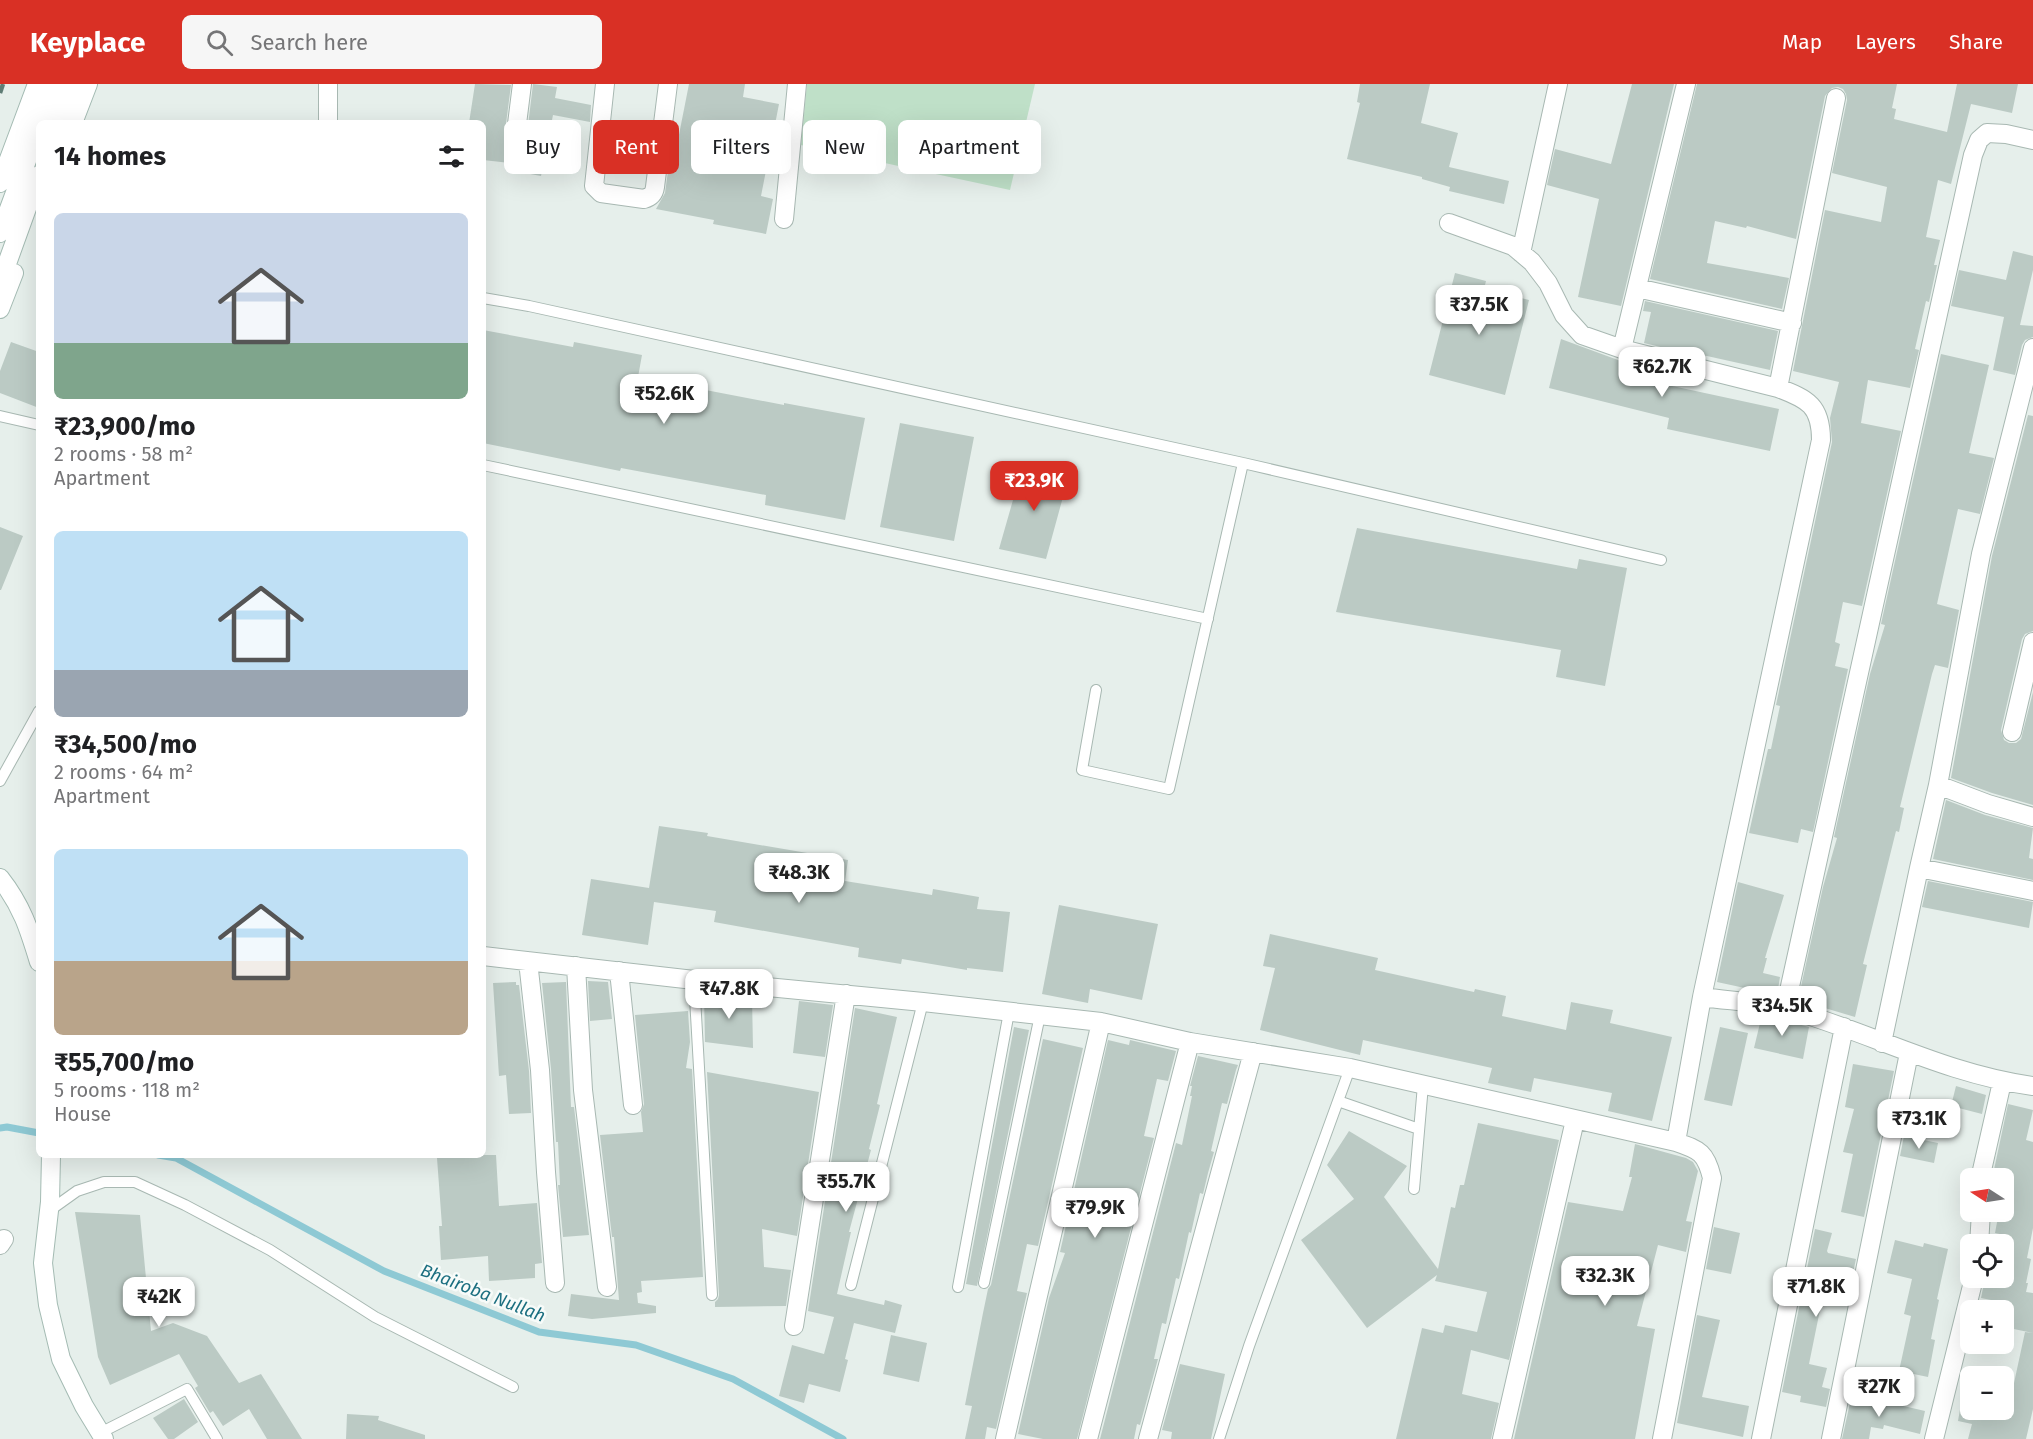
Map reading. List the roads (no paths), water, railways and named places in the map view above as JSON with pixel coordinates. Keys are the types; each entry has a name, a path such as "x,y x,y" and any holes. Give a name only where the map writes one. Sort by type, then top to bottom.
{"street":[{"path":"0,183 36,84"},
{"path":"42,120 56,84"},
{"path":"59,120 72,84"},
{"path":"74,120 88,84"},
{"path":"328,84 328,120"},
{"path":"518,120 522,84"},
{"path":"605,84 594,186 601,193 644,199 650,198 654,193 668,84"},
{"path":"784,219 797,84"},
{"path":"1521,253 1558,84"},
{"path":"1622,349 1686,84"},
{"path":"1778,388 1836,98"},
{"path":"1785,1008 1973,155 1979,140 1987,133 2006,134 2033,140"},
{"path":"0,233 36,136"},
{"path":"0,283 36,183"},
{"path":"0,309 36,217"},
{"path":"1449,223 1513,246 1532,262 1548,283 1564,315 1582,335 1622,349 1778,388 1800,396 1813,406 1821,424 1821,440 1702,997 1676,1142"},
{"path":"1637,288 1792,323"},
{"path":"1882,1043 1938,785 1981,554 2033,348"},
{"path":"2012,732 2033,642"},
{"path":"1938,785 1988,804 2033,817"},
{"path":"1919,868 2033,891"},
{"path":"0,878 33,925 36,944"},
{"path":"486,956 1101,1022 1190,1042 1350,1068 1694,1148 1707,1160 1712,1178 1662,1439"},
{"path":"528,961 540,1070 555,1282"},
{"path":"576,966 583,1090 607,1287"},
{"path":"619,971 633,1105"},
{"path":"794,1326 846,994"},
{"path":"1702,997 1785,1008 1844,1027 1949,1067 2002,1082 2033,1086"},
{"path":"1005,1439 1101,1022"},
{"path":"1761,1439 1844,1027"},
{"path":"1088,1439 1190,1042"},
{"path":"1148,1439 1252,1052"},
{"path":"1832,1439 1909,1053"},
{"path":"1982,1168 2002,1082"},
{"path":"1502,1439 1575,1120"},
{"path":"51,1158 43,1263 48,1305 61,1359 102,1436"},
{"path":"0,1239 4,1239 0,1245"},
{"path":"1934,1439 1972,1288"}],"lane":[{"path":"486,299 529,306 1243,464 1661,560"},
{"path":"0,416 36,424"},
{"path":"1096,690 1082,770 1169,789 1243,464"},
{"path":"486,466 1208,620"},
{"path":"0,781 36,716"},
{"path":"694,980 712,1295"},
{"path":"851,1286 923,1002"},
{"path":"958,1287 1010,1012"},
{"path":"984,1283 1040,1016"},
{"path":"1219,1439 1249,1346 1350,1068"},
{"path":"1414,1189 1423,1085"},
{"path":"1338,1101 1419,1129"},
{"path":"49,1207 77,1191 104,1182 135,1182 185,1205 270,1251 375,1317 513,1387"},
{"path":"102,1436 187,1389 217,1439"}],"waterway":[{"name":"Bhairoba Nullah","path":"0,1128 7,1127 36,1132"},
{"name":"Bhairoba Nullah","path":"176,1158 384,1271 539,1332 636,1345 733,1379 843,1439"}],"railway":[{"path":"0,93 3,84"}]}
